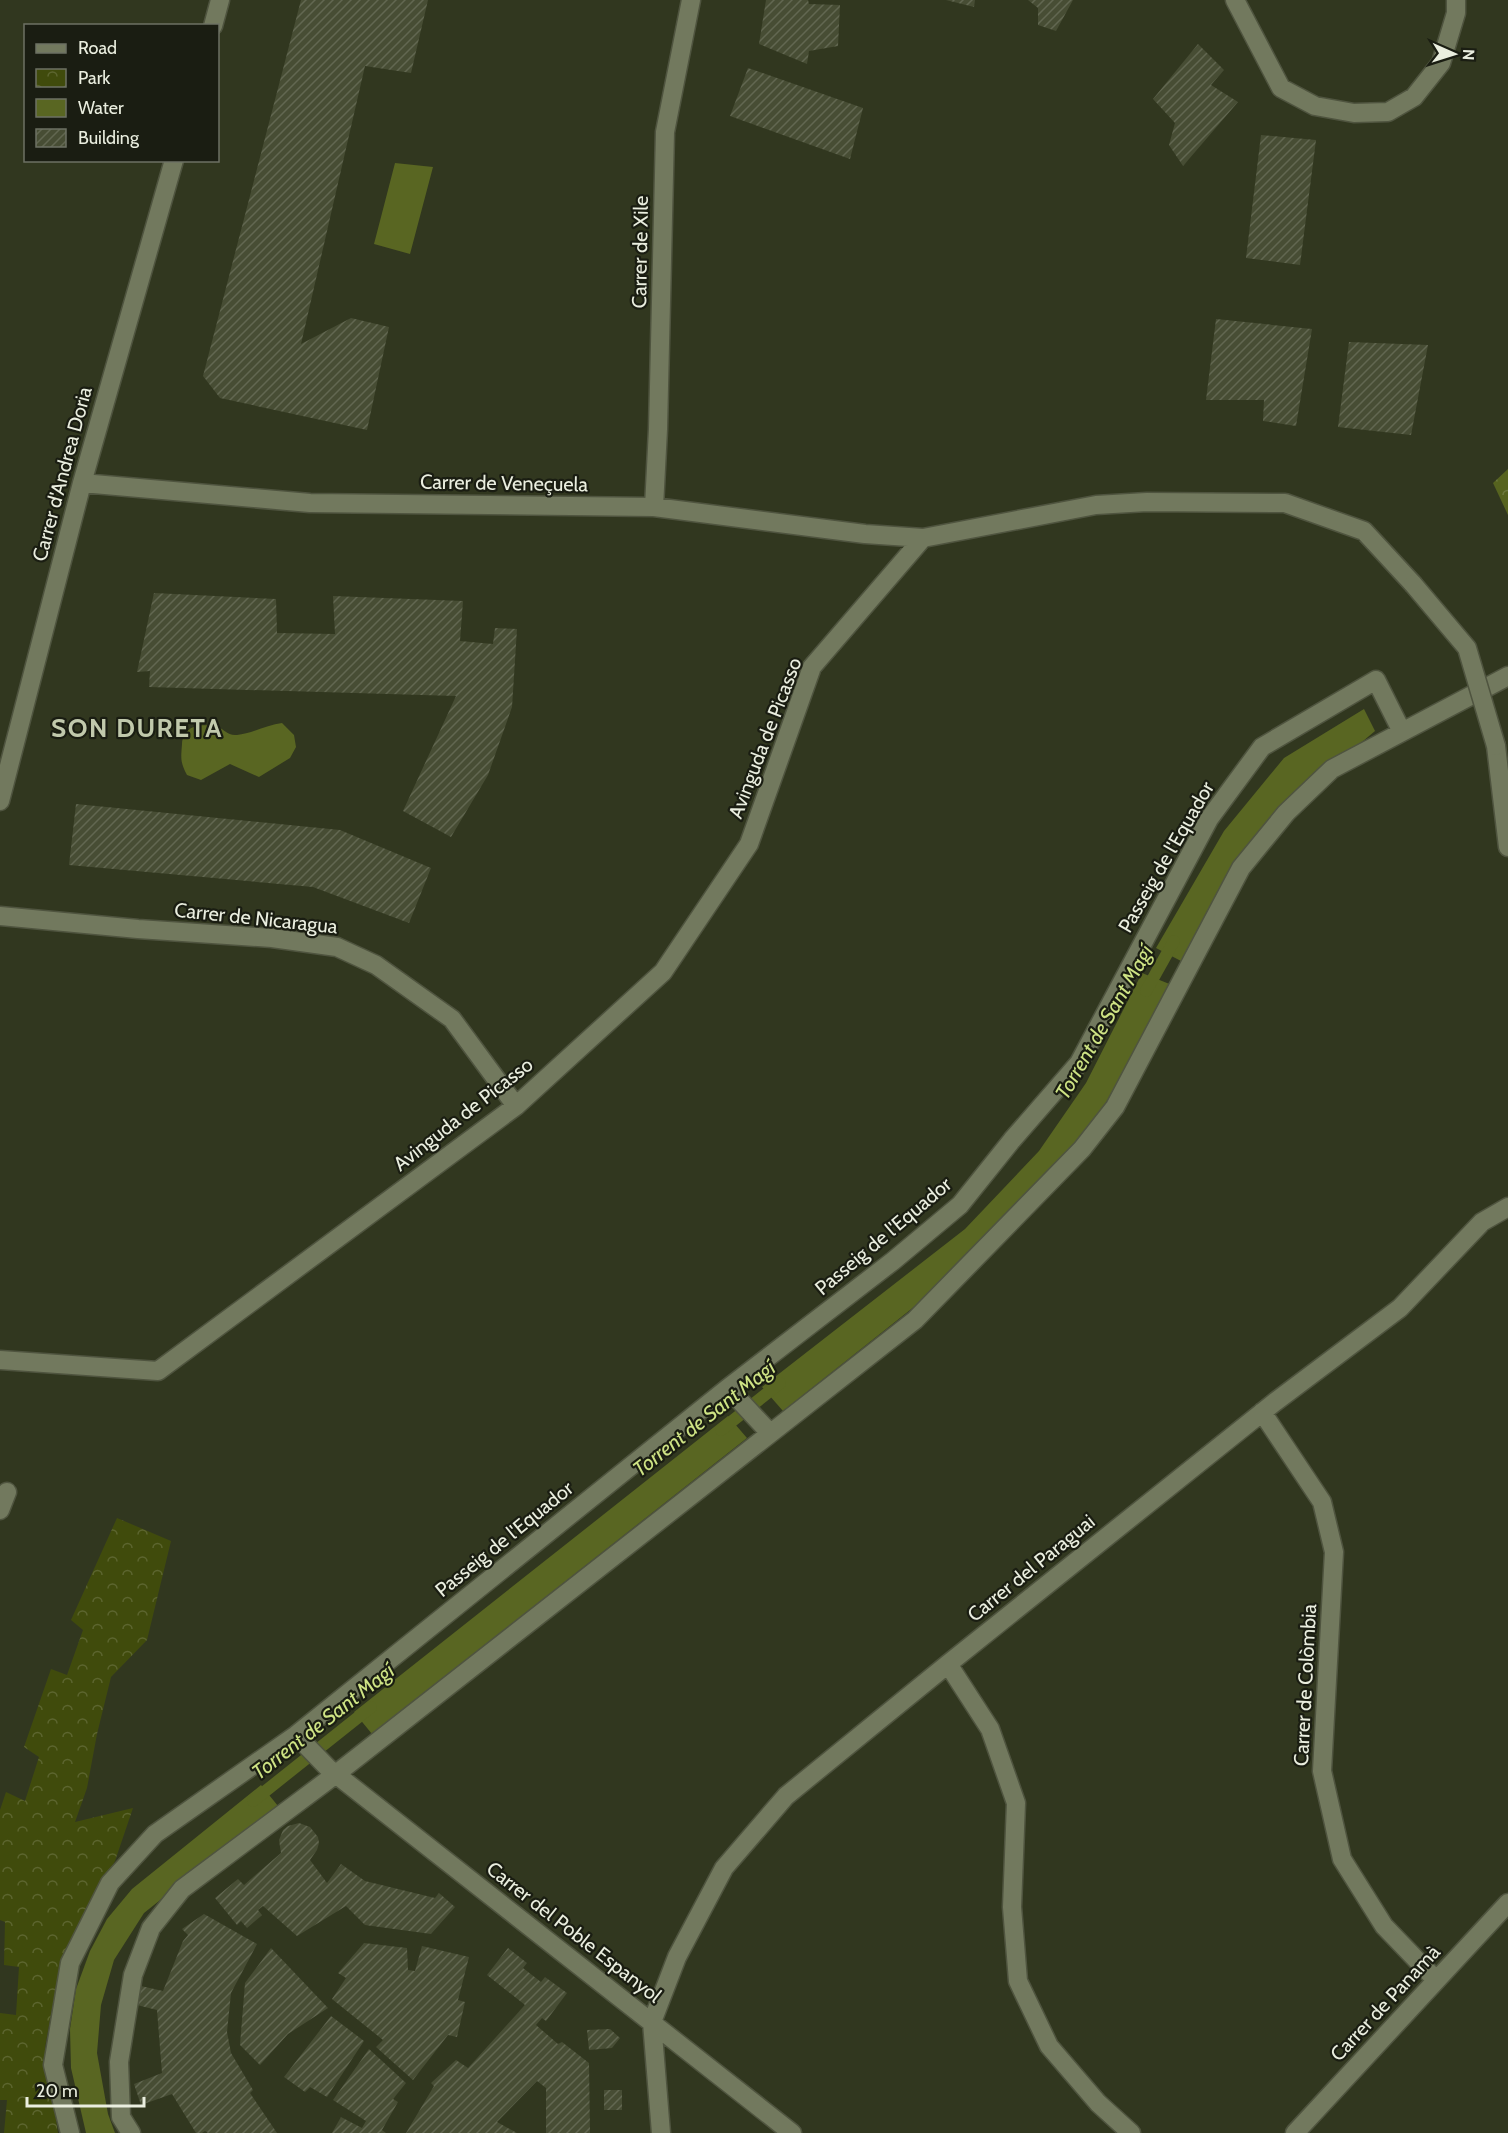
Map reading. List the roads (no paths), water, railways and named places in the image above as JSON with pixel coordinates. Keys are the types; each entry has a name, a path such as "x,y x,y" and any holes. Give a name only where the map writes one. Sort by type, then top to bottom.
{"street":[{"path":"214,24 220,0"},
{"name":"Carrer de Xile","path":"654,507 665,132 691,0"},
{"path":"1235,0 1281,88 1315,106 1354,112 1388,112 1414,97 1441,63 1456,13 1456,0"},
{"name":"Carrer d'Andrea Doria","path":"0,801 82,483 173,162"},
{"name":"Carrer de Veneçuela","path":"82,483 310,503 654,507 865,534 923,538"},
{"path":"923,538 1096,505 1147,502 1285,503 1364,531 1467,648 1496,746 1508,847"},
{"name":"Avinguda de Picasso","path":"0,1360 158,1371 516,1106 663,972 749,844 812,667 923,538"},
{"path":"131,2133 121,2117 119,2062 133,1975 151,1928 182,1889 915,1320 1082,1149 1115,1107 1241,868 1286,813 1332,769 1508,676"},
{"name":"Passeig de l'Equador","path":"70,2133 53,2065 70,1963 110,1883 155,1834 299,1738 728,1388 893,1261 960,1204 1079,1063 1209,819 1262,747 1376,680 1402,732"},
{"name":"Carrer de Nicaragua","path":"0,916 138,929 272,938 337,947 376,965 452,1019 516,1106"},
{"name":"Carrer del Paraguai","path":"652,2022 676,1957 724,1868 786,1796 1262,1412 1400,1308 1482,1222 1508,1207"},
{"path":"728,1388 770,1433"},
{"name":"Carrer de Colòmbia","path":"1262,1412 1322,1502 1335,1552 1322,1771 1342,1859 1384,1926 1436,1980"},
{"path":"0,1510 7,1492"},
{"path":"948,1664 990,1729 1016,1803 1012,1907 1018,1981 1049,2046 1098,2103 1131,2133"},
{"name":"Carrer del Poble Espanyol","path":"299,1738 332,1771 792,2133"},
{"name":"Carrer de Panamà","path":"1295,2133 1508,1903"},
{"path":"652,2022 660,2133"}],"water":[{"path":"395,163 433,167 410,254 374,244"},
{"path":"1364,709 1375,731 1265,824 1213,902 1181,961 1156,948 1224,831 1284,758"},
{"path":"282,723 294,735 296,747 290,758 259,777 230,764 201,780 187,775 181,753 183,738 190,729 211,726 237,735"},
{"path":"1142,973 1172,985 1099,1115 1023,1205 939,1287 783,1411 762,1387 965,1229 1039,1151 1086,1083"},
{"path":"728,1416 747,1438 372,1734 354,1712"},
{"path":"261,1785 278,1806 144,1913 114,1960 101,2005 97,2053 108,2114 115,2133 86,2133 71,2068 70,2029 76,1989 90,1951 107,1919 132,1889"}],"waterway":[{"name":"Torrent de Sant Magí","path":"1146,991 1174,941"},
{"name":"Torrent de Sant Magí","path":"721,1430 780,1383"},
{"name":"Torrent de Sant Magí","path":"253,1801 371,1707"}],"district":[{"name":"SON DURETA","path":"137,728"}]}
